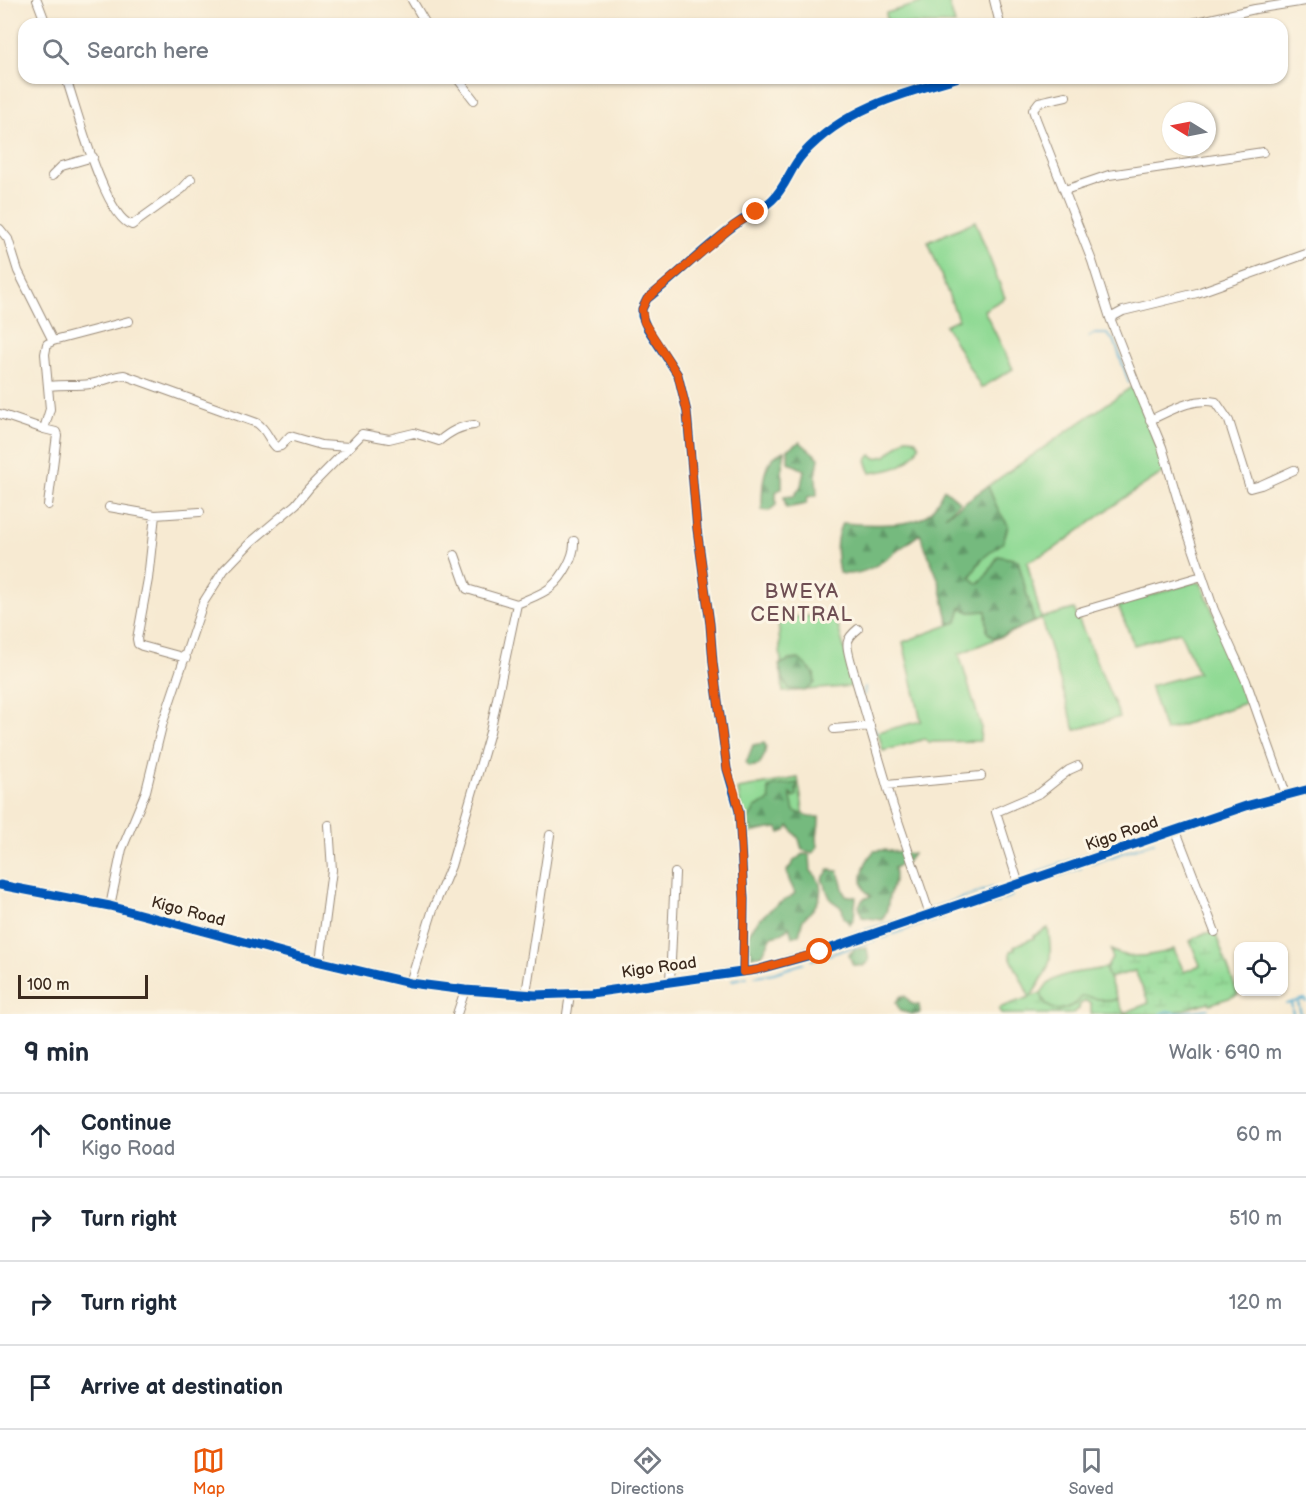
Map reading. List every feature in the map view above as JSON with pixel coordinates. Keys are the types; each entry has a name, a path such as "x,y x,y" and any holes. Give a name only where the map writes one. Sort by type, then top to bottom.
{"street":[{"path":"38,0 44,18"},
{"path":"412,0 422,18"},
{"path":"994,0 998,18"},
{"path":"1215,18 1306,1"},
{"path":"68,84 101,184 119,216 131,226 182,189 191,179"},
{"path":"462,84 474,100"},
{"path":"743,972 744,899 739,811 727,769 713,663 697,529 687,412 678,375 644,322 642,309 647,299 713,242 775,197 798,159 828,131 849,116 876,103 937,84"},
{"path":"1066,96 1038,102 1033,110 1096,271 1110,318 1162,447 1214,610 1246,681 1286,794"},
{"path":"1065,190 1109,175 1263,152"},
{"path":"52,176 62,166 93,157"},
{"path":"0,229 8,239 18,271 53,341"},
{"path":"1110,318 1123,311 1179,299 1306,254"},
{"path":"44,429 50,409 50,386 45,354 47,344 129,321"},
{"path":"50,386 89,384 124,375 257,423 266,430 276,447 281,446 290,436 321,446 349,447"},
{"path":"1150,420 1202,400 1216,402 1228,421 1250,488 1294,470"},
{"path":"0,414 56,432 48,505"},
{"path":"110,906 122,849 146,791 163,722 179,672 203,603 224,570 251,542 296,504 359,436 365,433 389,439 414,433 439,441 456,430 474,425"},
{"path":"109,507 155,515 200,512"},
{"path":"155,515 138,644 186,657"},
{"path":"455,555 467,589 517,604 543,592 558,580 573,556 574,541"},
{"path":"1078,612 1202,576"},
{"path":"410,983 433,909 451,866 490,732 517,604"},
{"path":"858,629 849,636 846,643 887,785 930,915"},
{"path":"834,729 870,726"},
{"path":"1019,885 996,812 1040,793 1069,770 1078,766"},
{"path":"887,785 981,776"},
{"name":"Kigo Road","path":"0,885 110,906 320,962 410,983 526,994 591,993 743,972 811,955 1249,805 1306,790"},
{"path":"320,962 332,870 329,825"},
{"path":"1176,831 1215,932"},
{"path":"526,994 536,912 550,836"},
{"path":"670,982 675,873"},
{"path":"457,1014 465,990"},
{"path":"567,1014 570,994"}],"green space":[{"path":"931,0 948,0 953,18 886,18 886,13"},
{"path":"975,221 1005,298 984,310 1013,369 981,388 945,325 958,319 928,242"},
{"path":"1133,386 1167,470 1054,549 1027,562 1041,618 1074,609 1120,717 1075,730 1041,619 1034,622 1017,560 998,556 989,572 977,584 970,577 981,559 1003,542 1008,526 988,486"},
{"path":"906,438 914,439 919,446 910,459 893,469 871,473 867,461 871,455 876,458 886,456"},
{"path":"800,442 819,458 816,476 817,495 808,497 806,504 786,508 784,497 794,496 801,486 804,470 788,462 788,449"},
{"path":"785,451 782,488 776,492 776,505 769,511 762,510 764,475 767,467 771,460"},
{"path":"988,486 997,508 1008,525 1003,542 982,559 970,577 978,584 989,572 998,556 1018,560 1034,622 995,639 987,632 986,611 970,612 961,608 957,622 949,624 939,581 920,534 872,568 850,574 839,573 836,548 842,523 887,524 921,518 931,511 944,489 960,502 945,516"},
{"path":"1194,582 1201,583 1250,701 1165,731 1150,686 1198,673 1180,632 1134,645 1118,605"},
{"path":"961,608 970,612 987,611 987,632 995,639 959,654 981,726 980,741 929,742 925,739 883,751 878,732 921,721 903,642 957,622"},
{"path":"835,616 855,686 783,692 778,618"},
{"path":"799,659 814,673 815,683 805,691 789,689 783,680 779,665 789,660"},
{"path":"764,743 766,746 764,756 759,765 749,767 746,763 753,745"},
{"path":"798,778 805,822 745,834 738,789"},
{"path":"797,783 797,795 794,798 790,794 794,811 810,817 819,817 818,846 813,853 802,850 799,839 789,826 786,831 780,833 778,828 754,831 746,823 755,808 770,800 768,788"},
{"path":"874,851 913,854 908,861 894,868 894,880 882,920 862,917 859,906 863,899 871,896 863,886 862,874"},
{"path":"803,854 810,855 811,871 820,884 820,894 816,904 803,920 799,934 792,937 789,926 783,933 772,936 762,955 750,957 746,942 751,930 775,906 795,893 787,871"},
{"path":"829,870 838,871 845,895 856,897 854,918 850,924 844,918 842,908 831,900 822,879"},
{"path":"1048,928 1050,958 1048,966 1030,998 1010,956 1010,951 1015,949 1014,946 1034,938"},
{"path":"1215,932 1234,984 1235,996 1169,1014 1091,1014 1091,1004 1086,1001 1071,1014 1002,1014 999,1008 1041,993 1045,1003 1056,1010 1073,1005 1082,996 1110,1001 1117,999 1124,1013 1149,1003 1135,971 1109,978 1106,969 1112,958 1111,950 1127,956 1138,956 1174,949 1184,972 1200,965 1190,941 1202,934"},
{"path":"867,948 869,961 863,966 853,965 849,955 854,949"},
{"path":"1105,968 1117,999 1110,1001 1082,996 1073,1005 1061,1010 1056,1010 1045,1003 1041,993 1053,980 1069,974"},
{"path":"901,996 905,996 912,1004 919,1005 920,1013 900,1011 896,1002"}],"waterway":[{"path":"1089,337 1093,334 1107,334 1115,342 1129,383"},
{"path":"864,695 865,687"},
{"path":"874,727 876,733"},
{"path":"1128,840 1181,821"},
{"path":"1091,864 1154,842"},
{"path":"1109,846 1120,843"},
{"path":"1081,857 1103,848"},
{"path":"1031,875 1076,858"},
{"path":"1040,882 1081,868"},
{"path":"1019,889 1033,885"},
{"path":"932,908 992,888"},
{"path":"1002,900 1012,896"},
{"path":"990,905 998,902"},
{"path":"929,922 944,917"},
{"path":"865,930 900,920"},
{"path":"893,934 922,924"},
{"path":"833,940 860,932"},
{"path":"883,938 889,936"},
{"path":"828,955 875,940"},
{"path":"776,958 824,942"},
{"path":"811,960 818,958"},
{"path":"721,968 740,963"},
{"path":"755,976 774,973 804,963"},
{"path":"732,980 747,977"},
{"path":"1286,1004 1305,999 1306,1002"},
{"path":"1298,1002 1301,1014"},
{"path":"1291,1003 1293,1014"},
{"path":"1160,1014 1167,1011 1178,1013 1208,1009"}],"cycle path":[{"path":"743,972 744,899 739,811 727,769 713,663 697,529 687,412 678,375 647,328 642,309 647,299 710,245 772,200 803,154 819,138 836,125 874,105 935,84"},
{"path":"0,885 110,906 300,957 410,983 535,995 591,993 756,970 811,955 1249,805 1306,790"}],"district":[{"name":"BWEYA CENTRAL","path":"802,604"}],"route":[{"path":"756,212 733,226 647,299 642,309 642,316 647,328 678,375 686,403 697,529 713,663 727,769 739,811 744,899 743,972 820,952"}]}
